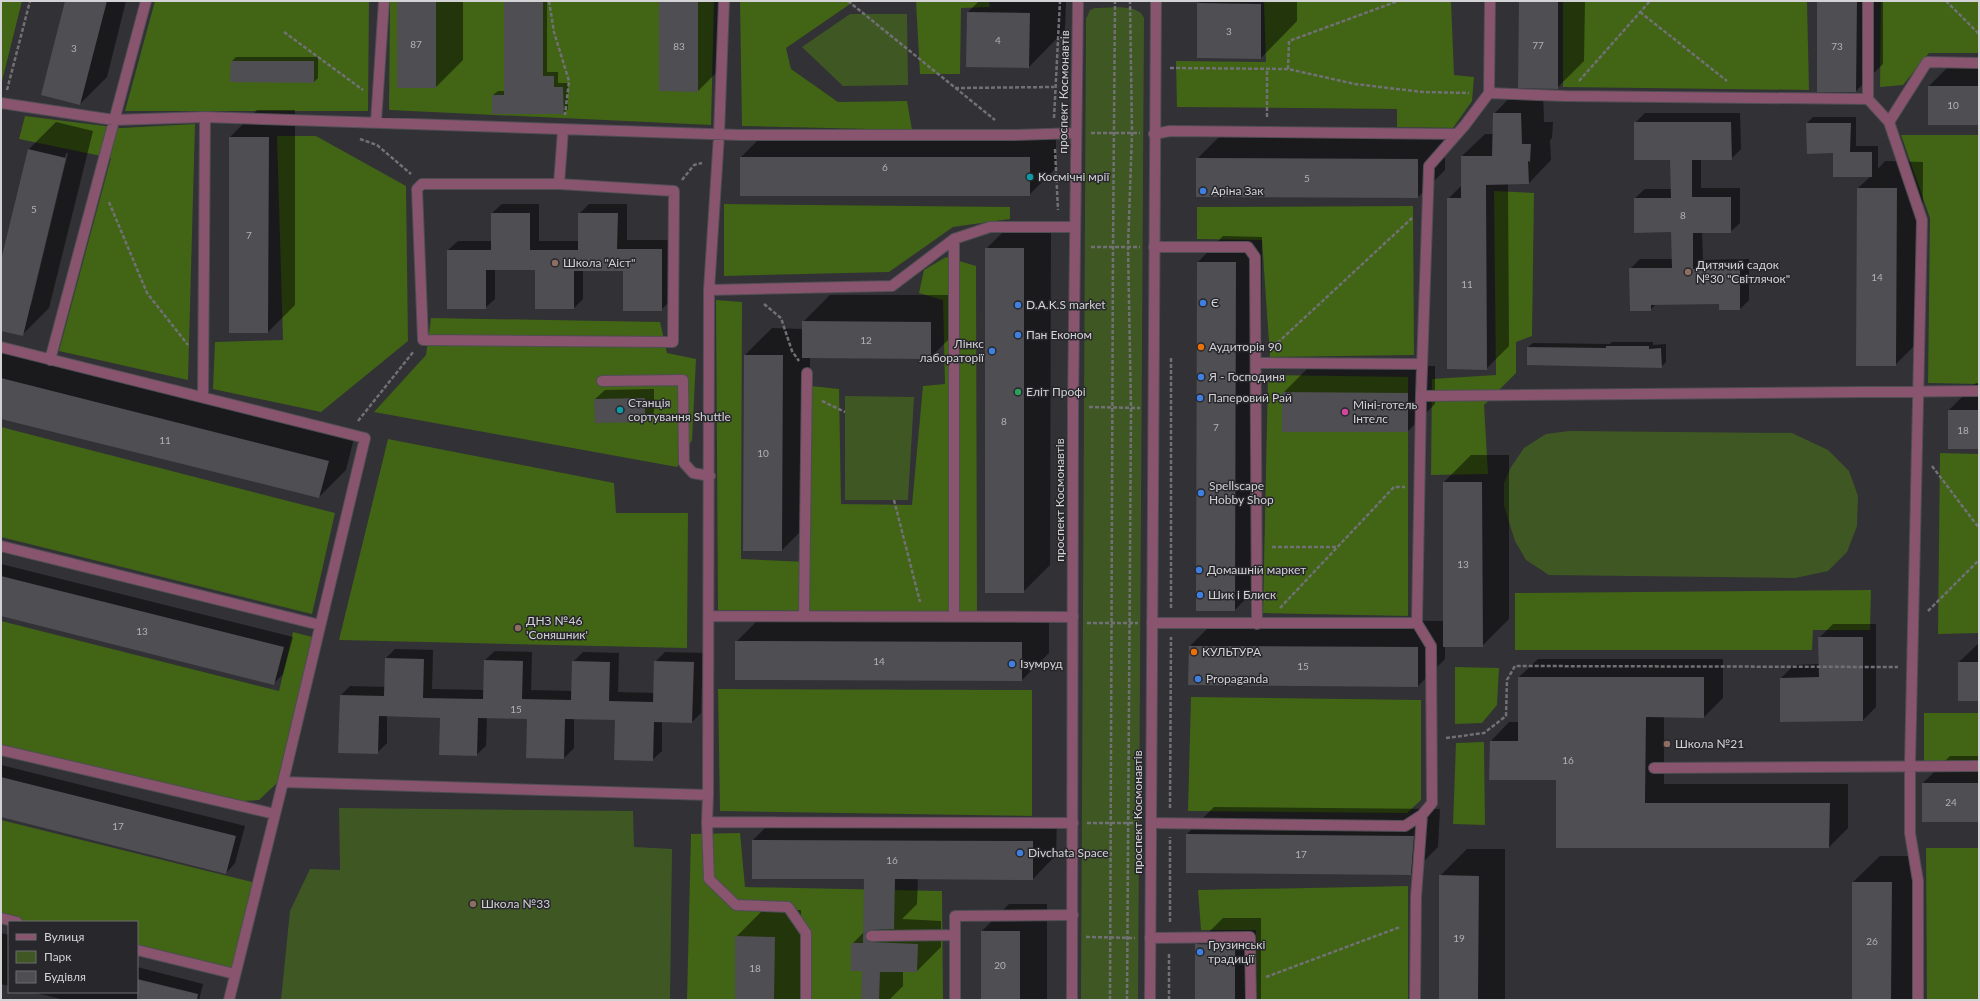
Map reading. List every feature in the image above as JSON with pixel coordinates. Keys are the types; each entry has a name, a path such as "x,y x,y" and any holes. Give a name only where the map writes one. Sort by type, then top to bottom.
{"street":[{"path":"50,360 146,1"},
{"path":"376,122 384,1"},
{"path":"724,1 718,159 709,290 710,616 707,822 709,879 736,906 788,906 806,933 806,1000"},
{"name":"проспект Космонавтів","path":"1072,1000 1073,407 1078,1"},
{"name":"проспект Космонавтів","path":"1150,1000 1154,408 1154,134 1156,1"},
{"path":"1151,823 1405,826 1422,815 1432,803 1430,646 1417,623 1422,364 1429,166 1489,93 1490,1"},
{"path":"1868,1 1868,99 1889,122 1922,220 1920,391 1917,446 1910,766 1910,833 1918,881 1918,1000"},
{"path":"1889,122 1927,62 1979,63"},
{"path":"1489,93 1565,96 1868,99"},
{"path":"2,104 114,120 205,117 719,135 1014,135 1076,133"},
{"path":"204,397 205,117"},
{"path":"559,184 563,130"},
{"path":"1154,134 1170,131 1456,134"},
{"path":"422,184 559,184 674,191 673,342 423,340 417,189 422,184"},
{"path":"709,290 892,286 954,239 990,227 1075,227"},
{"path":"954,239 954,616"},
{"path":"1154,246 1248,247 1255,256 1257,624"},
{"path":"1,348 365,438 283,782 228,1000"},
{"path":"1256,363 1422,364"},
{"path":"804,616 807,373"},
{"path":"602,381 683,380 684,463 693,473 710,476"},
{"path":"1422,396 1979,391"},
{"path":"1,546 320,625"},
{"path":"710,616 954,616 1073,620"},
{"path":"1152,623 1417,623"},
{"path":"1,750 275,814"},
{"path":"1654,768 1979,766"},
{"path":"283,782 708,795"},
{"path":"1415,1000 1416,922 1422,815"},
{"path":"707,822 1073,823"},
{"path":"955,1000 955,916 1073,915"},
{"path":"1,918 13,921"},
{"path":"871,936 955,935"},
{"path":"1150,938 1250,938 1251,1000"},
{"path":"138,950 235,974"}],"path":[{"path":"2,104 30,1"},
{"path":"549,1 554,32 570,81 563,130"},
{"path":"848,1 1014,135"},
{"path":"1110,1000 1113,408 1112,246 1116,1"},
{"path":"1127,1000 1131,408 1128,246 1132,133 1130,1"},
{"path":"1288,69 1288,41 1398,1"},
{"path":"1565,96 1650,1"},
{"path":"1946,1 1979,34"},
{"path":"1640,12 1748,98"},
{"path":"284,32 378,101"},
{"path":"1170,68 1288,69 1370,86 1422,92 1489,93"},
{"path":"1267,69 1267,120"},
{"path":"954,88 1054,87"},
{"path":"1076,133 1154,134"},
{"path":"356,138 378,145 422,184"},
{"path":"674,191 694,165 718,159"},
{"path":"99,177 147,293 204,365"},
{"path":"1256,363 1428,203"},
{"path":"1075,246 1154,246"},
{"path":"746,289 781,318 792,351 807,373"},
{"path":"350,434 423,340"},
{"path":"807,394 845,412"},
{"path":"1073,407 1172,408"},
{"path":"1917,446 1979,528"},
{"path":"1257,624 1272,616 1394,487 1419,486"},
{"path":"894,500 924,616"},
{"path":"1257,547 1337,547"},
{"path":"1913,627 1979,560"},
{"path":"1073,620 1112,623 1152,623"},
{"path":"1431,740 1484,733 1506,716 1507,680 1515,666 1912,667"},
{"path":"1073,823 1151,823"},
{"path":"1250,982 1416,922"},
{"path":"1073,938 1150,938"}],"green space":[{"path":"1,1 22,1 1,85"},
{"path":"155,1 369,1 368,111 125,111"},
{"path":"390,1 714,1 711,125 389,110"},
{"path":"740,1 989,1 990,7 961,8 960,74 920,74 916,2 853,2 786,48 791,69 838,102 907,101 912,130 742,126"},
{"path":"1264,1 1451,1 1454,75 1474,77 1472,101 1453,128 1397,127 1397,109 1177,107 1176,61 1266,62"},
{"path":"1563,1 1807,1 1809,90 1563,87"},
{"path":"1881,1 1979,1 1979,53 1929,53 1903,85 1880,87"},
{"path":"1095,8 1130,8 1141,13 1144,18 1138,1000 1081,1000 1086,19 1090,10"},
{"path":"850,14 907,14 908,85 843,86 802,47"},
{"path":"25,116 121,128 195,124 188,380 59,351 111,158 19,139"},
{"path":"1901,135 1979,135 1979,384 1928,383 1930,218"},
{"path":"277,136 316,136 406,186 408,341 321,412 213,389 215,342 283,340"},
{"path":"1494,191 1534,193 1532,336 1516,342 1516,373 1484,405 1488,474 1431,475 1432,379 1496,375"},
{"path":"724,204 1010,207 1010,219 953,227 889,272 724,276"},
{"path":"1413,206 1414,355 1270,357 1262,240 1197,239 1197,207"},
{"path":"946,257 976,266 977,612 718,610 716,300 742,302 741,559 809,562 811,386 839,389 841,504 912,505 923,386 945,384 943,300 919,293 924,270"},
{"path":"431,318 660,322 667,353 696,359 692,440 677,467 374,412 426,355"},
{"path":"1268,375 1408,377 1408,616 1263,613"},
{"path":"845,396 914,397 908,500 845,500"},
{"path":"1,427 335,513 312,614 1,537"},
{"path":"1569,431 1792,433 1828,450 1849,471 1858,496 1857,526 1847,552 1828,571 1795,578 1549,575 1526,560 1515,541 1504,506 1504,483 1511,467 1524,448 1546,434"},
{"path":"388,439 614,483 616,513 688,513 687,648 339,640"},
{"path":"1940,453 1979,454 1979,633 1938,634"},
{"path":"1871,590 1870,630 1813,630 1812,650 1515,650 1515,593"},
{"path":"1,621 279,691 293,632 312,637 277,783 259,800 243,801 1,746"},
{"path":"1455,667 1499,668 1497,705 1482,723 1455,724"},
{"path":"718,689 1032,690 1032,816 720,811"},
{"path":"1191,697 1421,700 1421,800 1407,813 1188,811"},
{"path":"1924,713 1979,713 1979,762 1924,762"},
{"path":"1484,742 1485,825 1453,824 1456,743"},
{"name":"Школа №33","path":"339,808 633,811 634,847 672,849 670,1000 281,1000 290,911 310,869 340,870"},
{"path":"1,820 256,883 234,972 138,949 138,921 19,921 1,917"},
{"path":"740,833 745,887 942,891 943,1000 687,1000 691,834"},
{"path":"1926,848 1979,848 1979,1000 1927,1000"},
{"path":"1408,886 1408,1000 1257,1000 1256,930 1201,930 1198,890"}],"building":[{"path":"65,1 107,1 80,105 41,95"},
{"path":"397,1 436,1 436,88 397,88"},
{"path":"504,1 543,1 543,76 554,76 554,87 563,87 564,114 492,114 492,95 504,95"},
{"path":"659,1 698,1 698,92 659,91"},
{"path":"1519,1 1558,1 1558,89 1518,88"},
{"path":"1817,1 1857,1 1856,92 1817,92"},
{"path":"1197,3 1261,4 1261,59 1197,58"},
{"path":"967,12 1030,13 1029,68 966,67"},
{"path":"231,61 314,61 314,83 230,82"},
{"path":"1928,86 1979,86 1979,125 1928,125"},
{"path":"1493,113 1521,113 1522,144 1531,144 1530,162 1528,161 1529,184 1486,185 1487,370 1447,369 1447,198 1461,198 1461,156 1492,156"},
{"path":"1634,122 1731,122 1732,160 1692,160 1692,197 1731,197 1731,233 1693,233 1693,269 1740,269 1740,310 1719,310 1719,304 1651,305 1651,311 1630,311 1629,268 1672,268 1671,232 1634,233 1634,198 1671,198 1670,160 1634,160"},
{"path":"1806,123 1851,123 1850,152 1872,152 1872,177 1833,177 1833,153 1807,154"},
{"path":"229,137 269,137 268,333 229,333"},
{"path":"28,149 66,158 23,336 1,331 1,260"},
{"path":"740,157 1030,157 1030,196 740,196"},
{"path":"1196,158 1418,159 1418,198 1196,197"},
{"path":"1857,188 1897,188 1896,366 1856,366"},
{"path":"491,213 530,213 530,250 578,250 578,213 618,213 617,249 662,249 662,311 623,311 623,271 574,271 574,309 535,309 535,270 486,270 486,309 447,309 447,250 491,250"},
{"path":"985,248 1024,248 1024,593 985,593"},
{"path":"1197,262 1236,262 1235,611 1196,611"},
{"path":"802,321 931,322 931,359 802,358"},
{"path":"1606,346 1649,346 1649,349 1661,348 1662,368 1527,365 1527,347 1606,348"},
{"path":"744,355 783,355 782,551 743,551"},
{"path":"1,378 329,461 319,498 1,419"},
{"path":"1282,392 1408,393 1408,432 1282,432"},
{"name":"Станція сортування Shuttle","path":"645,398 645,422 595,423 594,399"},
{"path":"1948,410 1979,410 1979,449 1948,449"},
{"path":"1443,482 1482,482 1483,647 1443,647"},
{"path":"1,576 284,647 274,685 1,616"},
{"path":"1818,637 1863,637 1863,721 1780,722 1780,678 1819,677"},
{"path":"735,641 1022,642 1022,681 735,680"},
{"path":"1189,646 1418,647 1418,687 1188,685"},
{"path":"385,658 424,659 423,698 483,699 484,660 523,661 522,699 571,700 572,661 610,662 609,701 653,702 654,661 694,662 692,723 654,722 653,761 614,760 615,720 565,719 564,759 526,758 527,719 478,718 477,756 439,755 440,718 379,716 378,754 338,753 340,695 384,696"},
{"path":"1958,662 1979,662 1979,701 1958,701"},
{"path":"1518,677 1704,677 1704,718 1646,717 1645,803 1830,803 1829,848 1556,848 1556,780 1489,780 1490,741 1518,741"},
{"path":"1,777 236,836 226,874 1,817"},
{"path":"1922,783 1979,783 1979,822 1922,822"},
{"path":"1186,834 1414,836 1411,875 1186,873"},
{"path":"752,840 1033,841 1033,880 895,879 894,929 871,930 866,932 865,936 868,941 871,942 918,944 917,972 880,972 879,1000 861,1000 862,971 851,971 851,943 863,943 864,879 752,879"},
{"path":"1439,875 1479,876 1478,1000 1439,1000"},
{"path":"1852,882 1892,882 1891,1000 1852,1000"},
{"path":"981,931 1020,931 1020,1000 981,1000"},
{"path":"735,936 775,937 774,1000 735,1000"},
{"path":"1195,944 1235,945 1235,1000 1195,1000"},
{"path":"138,979 198,994 197,1000 137,1000"}],"place":[{"name":"Космічні мрії","path":"1030,177"},
{"name":"Аріна Зак","path":"1203,191"},
{"name":"Школа \"Аіст\"","path":"555,263"},
{"name":"Дитячий садок №30 \"Світлячок\"","path":"1688,272"},
{"name":"Є","path":"1203,303"},
{"name":"D.A.K.S market","path":"1018,305"},
{"name":"Пан Економ","path":"1018,335"},
{"name":"Аудиторія 90","path":"1201,347"},
{"name":"Лінкс лабораторії","path":"992,351"},
{"name":"Я - Господиня","path":"1201,377"},
{"name":"Еліт Профі","path":"1018,392"},
{"name":"Паперовий Рай","path":"1200,398"},
{"name":"Станція сортування Shuttle","path":"620,410"},
{"name":"Міні-готель Інтелс","path":"1345,412"},
{"name":"Spellscape Hobby Shop","path":"1201,493"},
{"name":"Домашній маркет","path":"1199,570"},
{"name":"Шик і Блиск","path":"1200,595"},
{"name":"ДНЗ №46 'Соняшник'","path":"518,628"},
{"name":"КУЛЬТУРА","path":"1194,652"},
{"name":"Ізумруд","path":"1012,664"},
{"name":"Propaganda","path":"1198,679"},
{"name":"Школа №21","path":"1667,744"},
{"name":"Divchata Space","path":"1020,853"},
{"name":"Школа №33","path":"473,904"},
{"name":"Грузинські традиції","path":"1200,952"}]}
